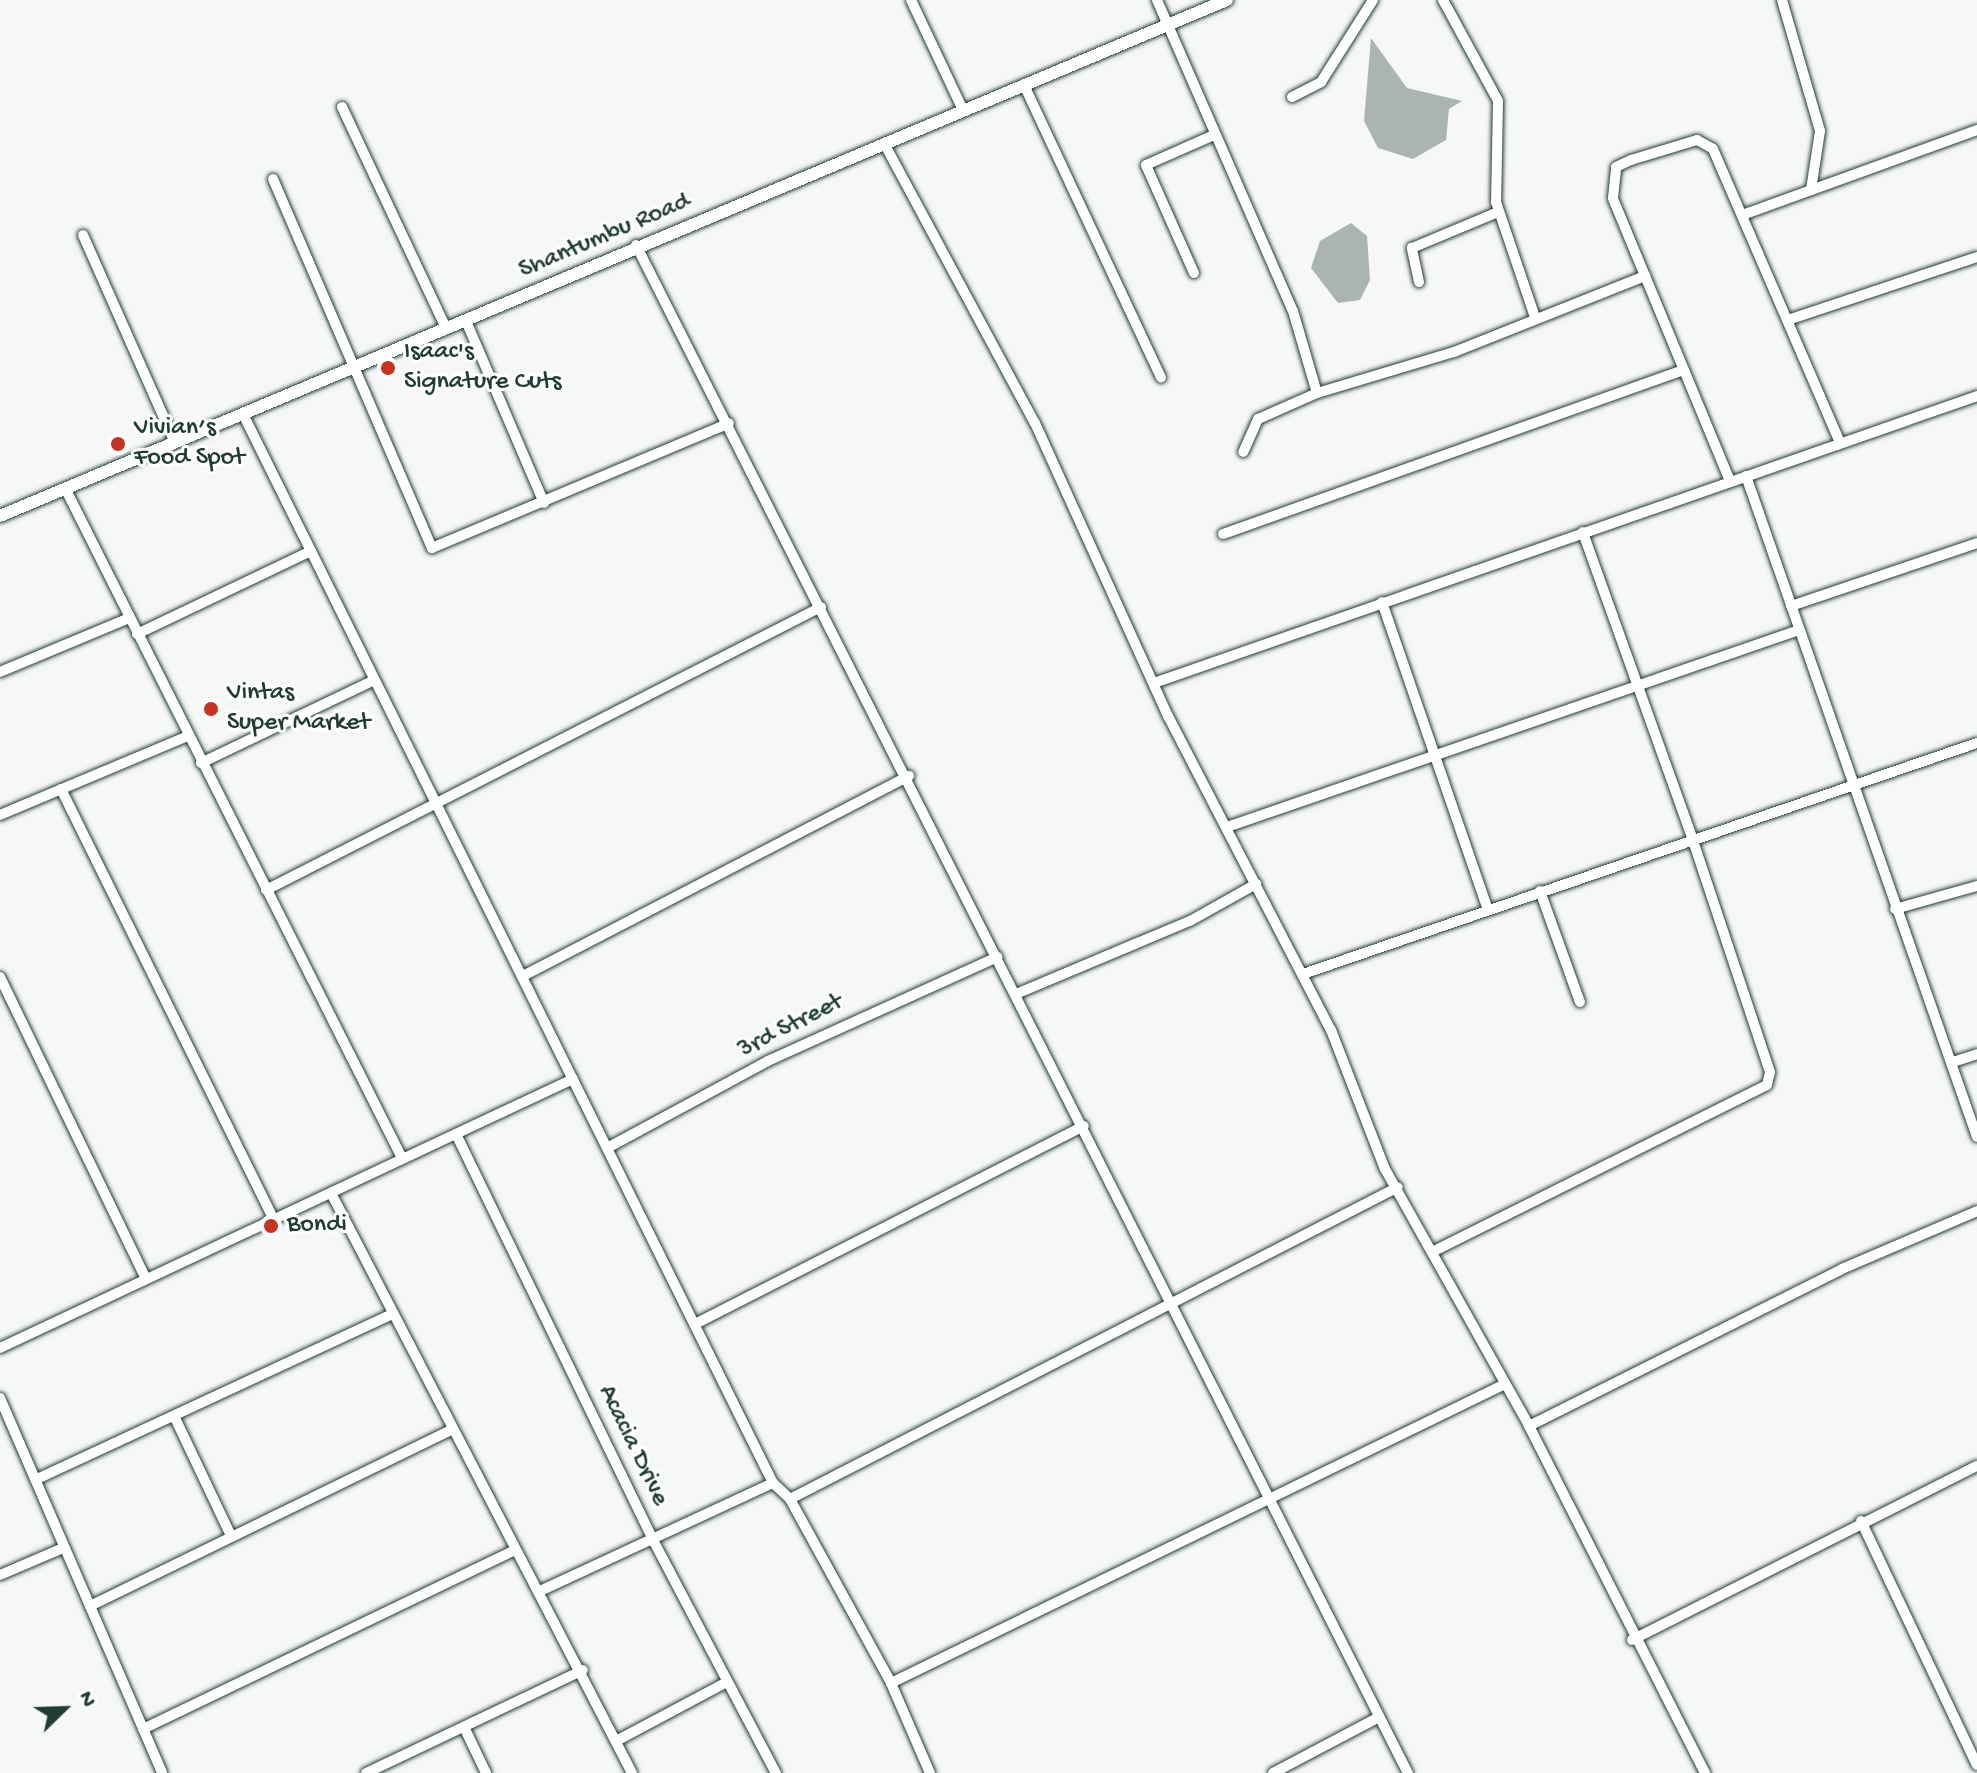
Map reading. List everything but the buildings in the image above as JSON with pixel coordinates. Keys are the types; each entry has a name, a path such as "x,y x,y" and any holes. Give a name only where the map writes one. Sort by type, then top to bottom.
{"street":[{"path":"911,0 963,110"},
{"path":"1157,0 1293,311 1317,393"},
{"name":"Shantumbu Road","path":"0,516 466,321 636,245 885,145 1227,0"},
{"path":"1292,97 1321,82 1373,0"},
{"path":"1443,0 1498,101 1498,212 1535,317"},
{"path":"1782,0 1820,131 1811,190"},
{"path":"1024,85 1161,377"},
{"path":"342,107 446,328"},
{"path":"1745,214 1977,130"},
{"path":"1194,273 1146,165 1214,135"},
{"path":"1730,481 1613,198 1616,167 1704,141 1745,214 1840,443"},
{"path":"885,145 1035,423 1154,683 1303,974 1398,1187 1529,1426 1632,1640 1705,1773"},
{"path":"273,179 432,548 729,423"},
{"path":"1419,282 1412,248 1498,212"},
{"path":"83,235 175,443"},
{"path":"636,245 909,776 1408,1773"},
{"path":"1788,320 1977,257"},
{"path":"1243,452 1258,419 1317,393 1454,352 1535,317 1645,276"},
{"path":"466,321 544,503"},
{"path":"1223,534 1684,370"},
{"path":"1154,683 1977,396"},
{"path":"243,414 372,681 609,1147 773,1483 790,1499 891,1683 930,1773"},
{"path":"1746,476 1848,785 1953,1062 1977,1137"},
{"path":"65,488 402,1158"},
{"path":"1434,1251 1767,1085 1770,1072 1693,840 1635,685 1583,532"},
{"path":"1791,606 1977,543"},
{"path":"137,634 309,552"},
{"path":"1382,602 1438,754 1488,909"},
{"path":"266,890 438,806 821,607"},
{"path":"0,672 129,618"},
{"path":"1227,827 1799,630"},
{"path":"201,763 372,681"},
{"path":"0,815 188,736"},
{"path":"1303,974 1977,743"},
{"path":"523,976 909,776"},
{"path":"61,789 274,1220"},
{"path":"1016,994 1190,921 1256,884"},
{"path":"1895,909 1977,886"},
{"path":"1540,891 1580,1002"},
{"name":"3rd Street","path":"609,1147 781,1055 997,957"},
{"path":"0,977 146,1279"},
{"path":"1953,1062 1977,1054"},
{"path":"0,1348 573,1079"},
{"path":"697,1323 1084,1126"},
{"name":"Acacia Drive","path":"456,1134 652,1538 725,1683 776,1773"},
{"path":"790,1499 1174,1307 1398,1187"},
{"path":"331,1193 515,1550 583,1670 632,1773"},
{"path":"1529,1426 1842,1269 1977,1211"},
{"path":"37,1479 176,1420 392,1314"},
{"path":"891,1683 1505,1384"},
{"path":"0,1398 162,1773"},
{"path":"176,1420 231,1536"},
{"path":"90,1606 453,1429"},
{"path":"1632,1640 1861,1521 1977,1466"},
{"path":"540,1591 773,1483"},
{"path":"1861,1521 1977,1765"},
{"path":"0,1575 63,1548"},
{"path":"143,1729 515,1550"},
{"path":"366,1773 583,1670"},
{"path":"618,1740 725,1683"},
{"path":"1273,1773 1379,1717"},
{"path":"464,1727 486,1773"}],"shaded area":[{"path":"1371,38 1407,88 1462,101 1449,109 1446,140 1413,159 1378,148 1364,121"},
{"path":"1351,223 1367,236 1370,280 1360,300 1338,303 1311,268 1320,241"}],"place":[{"name":"Isaac's Signature Cuts","path":"388,368"},
{"name":"Vivian’s Food Spot","path":"118,444"},
{"name":"Vintas Super Market","path":"211,709"},
{"name":"Bondi","path":"271,1226"}]}
